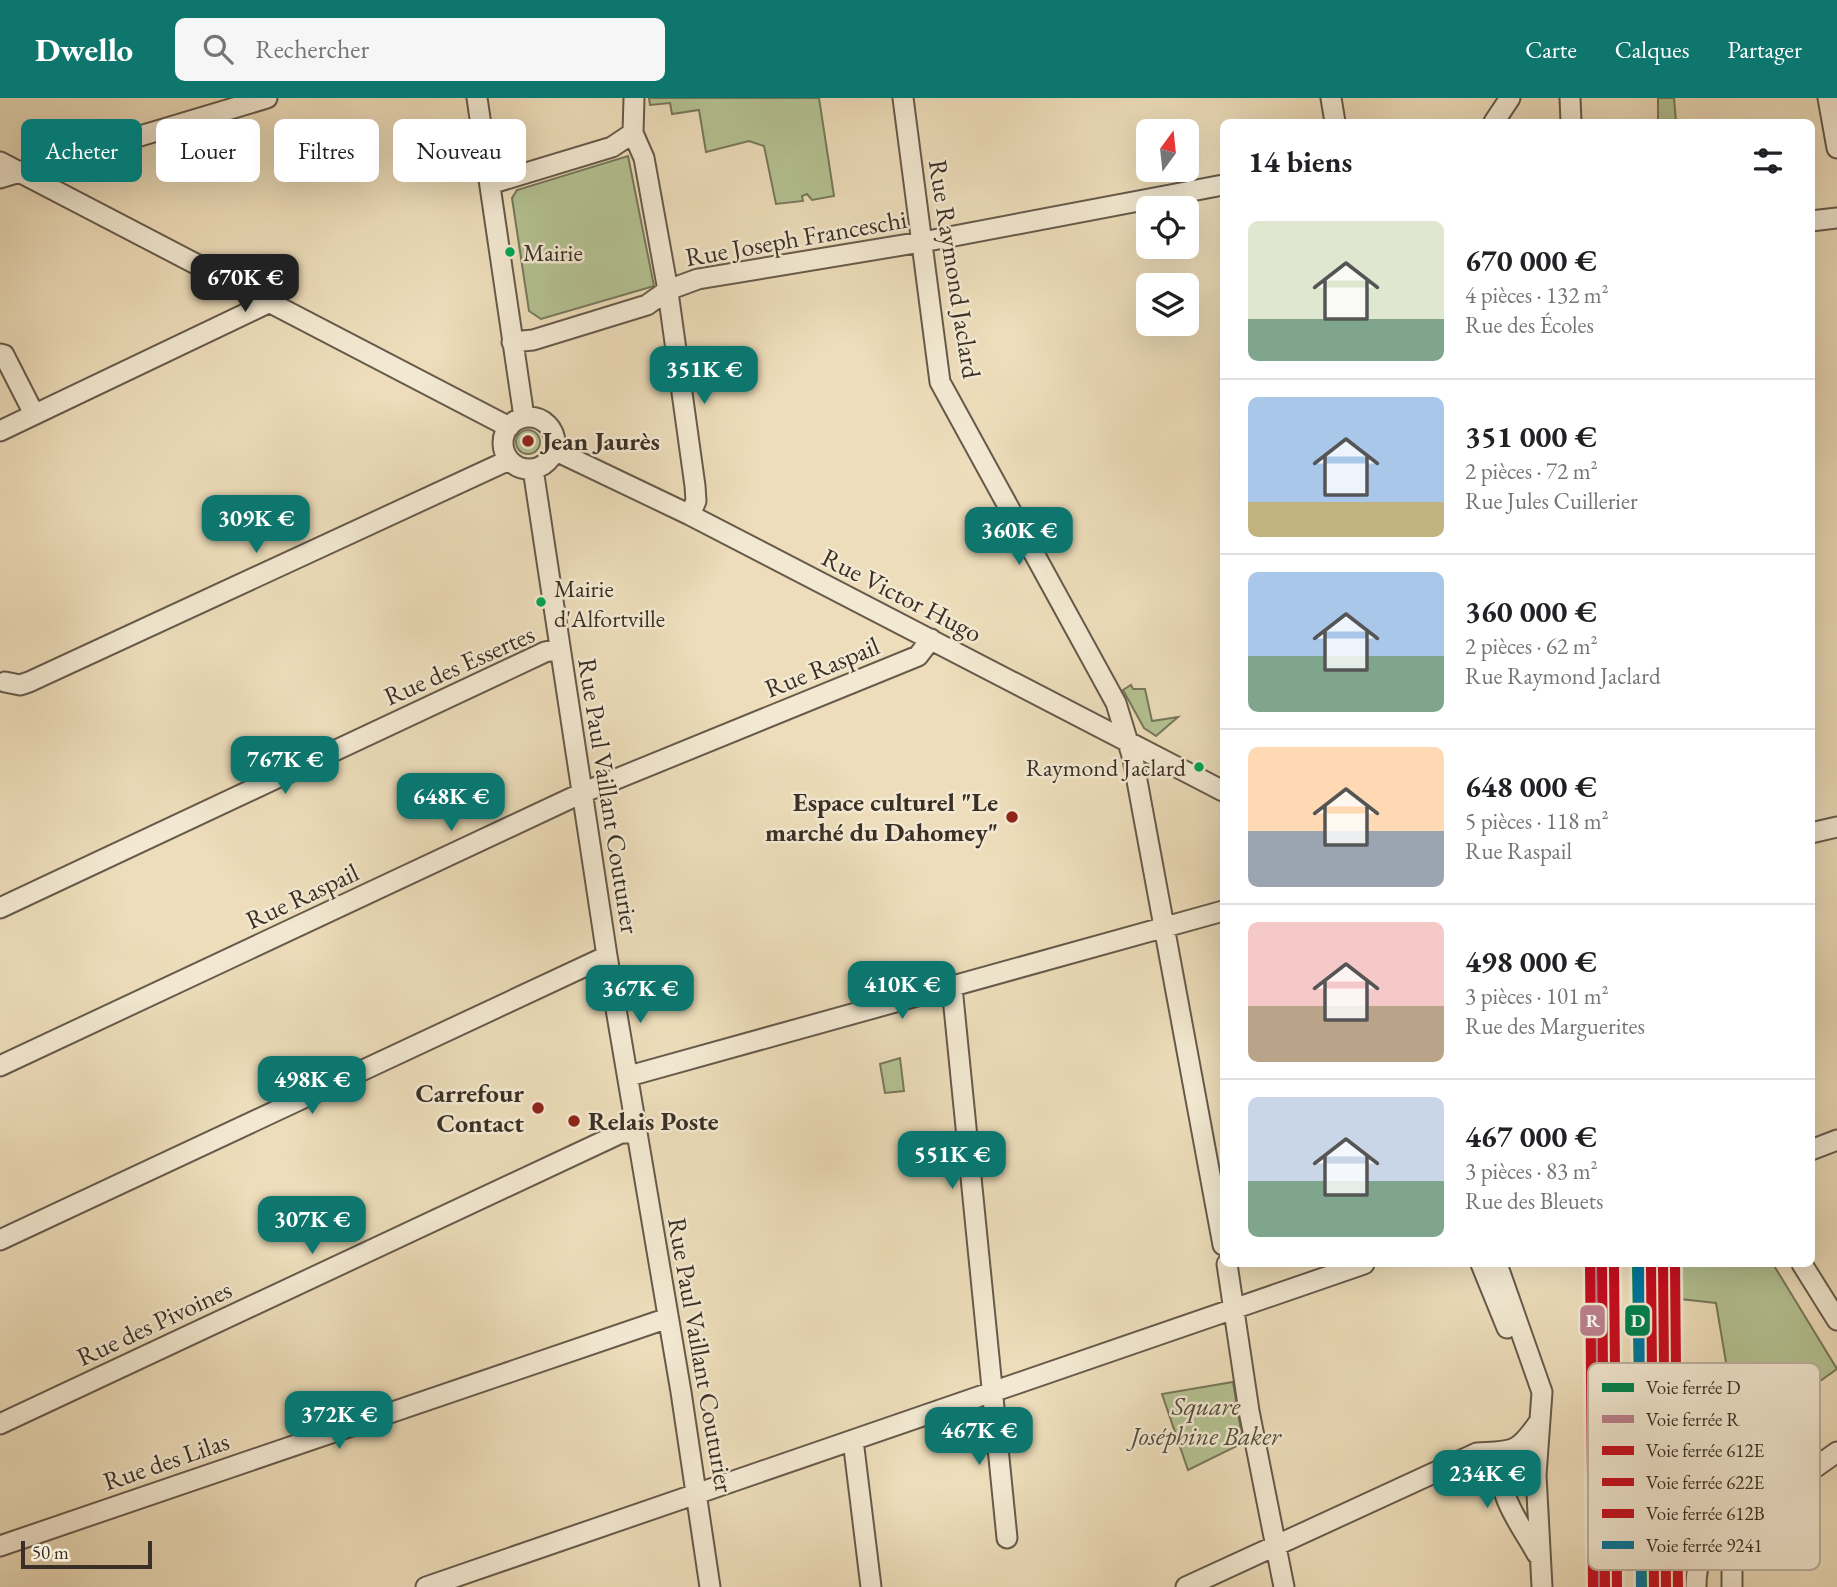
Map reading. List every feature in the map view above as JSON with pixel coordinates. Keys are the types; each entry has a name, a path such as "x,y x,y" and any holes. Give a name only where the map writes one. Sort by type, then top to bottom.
{"street":[{"path":"0,178 267,98"},
{"path":"0,162 268,303 516,422 539,419 550,428 554,450 544,464 533,469 515,465 509,460 503,443 516,422 513,342 477,98"},
{"path":"634,98 633,133 644,158 668,290 696,502 690,515"},
{"name":"Rue Raymond Jaclard","path":"903,98 940,382 1116,703 1128,740 1220,1229"},
{"path":"1331,98 1334,119"},
{"path":"1496,119 1510,98"},
{"path":"1570,98 1571,119"},
{"path":"1828,98 1835,115 1837,148"},
{"path":"490,184 612,147 633,133"},
{"name":"Rue Joseph Franceschi","path":"513,342 533,340 647,305 668,290 698,279 923,241 1220,186"},
{"path":"1815,221 1837,218"},
{"path":"0,431 268,303"},
{"path":"0,354 4,355 30,406"},
{"name":"Rue Victor Hugo","path":"554,450 690,515 1220,789"},
{"path":"2,682 20,685 29,682 509,460"},
{"name":"Rue Paul Vaillant Couturier","path":"533,469 607,956 698,1493 710,1587"},
{"name":"Rue Raspail","path":"0,1066 582,793 918,656 931,639"},
{"name":"Rue des Essertes","path":"0,908 545,652 559,649"},
{"path":"1815,832 1837,827"},
{"path":"629,1076 1220,912"},
{"path":"0,1240 607,956"},
{"path":"952,987 1007,1538"},
{"name":"Rue des Pivoines","path":"0,1424 621,1133 636,1132"},
{"path":"1815,1148 1837,1140"},
{"path":"1227,1267 1251,1424 1284,1587"},
{"path":"426,1587 1356,1267"},
{"path":"1482,1267 1510,1334 1539,1422"},
{"path":"1498,1267 1542,1392 1536,1475 1542,1587"},
{"path":"1804,1267 1837,1320"},
{"name":"Rue des Lilas","path":"0,1546 668,1318"},
{"path":"1186,1587 1476,1453 1506,1451 1523,1446 1539,1422"},
{"path":"853,1440 871,1587"},
{"path":"1506,1451 1500,1468 1505,1501 1539,1558"},
{"path":"1820,1464 1837,1452"}],"green space":[{"path":"649,98 819,98 834,196 812,200 807,194 802,196 803,201 776,204 764,146 749,141 706,152 699,110 672,114 670,103 650,105"},
{"path":"1658,98 1674,98 1676,119 1658,119"},
{"path":"628,156 654,286 541,319 529,311 512,198 517,190"},
{"path":"528,430 539,437 540,442 533,453 528,454 517,447 516,442 523,431"},
{"path":"1131,685 1133,689 1145,689 1152,721 1178,717 1156,736 1144,728 1123,690"},
{"path":"900,1058 904,1091 885,1093 880,1064"},
{"path":"1679,1267 1775,1267 1837,1369 1820,1381 1820,1363 1726,1363 1716,1303 1680,1299"},
{"name":"Square Joséphine Baker","path":"1233,1382 1243,1443 1188,1470 1162,1394"}],"rail line":[{"name":"622E","path":"1590,1267 1591,1363"},
{"name":"R","path":"1592,1267 1593,1363"},
{"name":"612E","path":"1602,1267 1603,1363"},
{"name":"612B","path":"1614,1267 1615,1363"},
{"name":"D","path":"1637,1267 1639,1363"},
{"name":"9241","path":"1639,1267 1640,1363"},
{"name":"622E","path":"1651,1267 1652,1363"},
{"name":"612E","path":"1663,1267 1664,1363"},
{"name":"612B","path":"1675,1267 1676,1363"},
{"name":"622E","path":"1593,1570 1593,1587"},
{"name":"R","path":"1595,1570 1595,1587"},
{"name":"612E","path":"1605,1570 1605,1587"},
{"name":"612B","path":"1617,1570 1617,1587"},
{"name":"9241","path":"1641,1570 1641,1587"},
{"name":"D","path":"1642,1570 1642,1587"},
{"name":"622E","path":"1654,1570 1654,1587"},
{"name":"612E","path":"1666,1570 1666,1587"},
{"name":"612B","path":"1678,1570 1678,1587"}],"place":[{"name":"Mairie","path":"510,252"},
{"name":"Jean Jaurès","path":"528,441"},
{"name":"Mairie d'Alfortville","path":"541,602"},
{"name":"Raymond Jaclard","path":"1199,767"},
{"name":"Espace culturel \"Le marché du Dahomey\"","path":"1012,817"},
{"name":"Carrefour Contact","path":"538,1108"},
{"name":"Relais Poste","path":"574,1121"}]}
